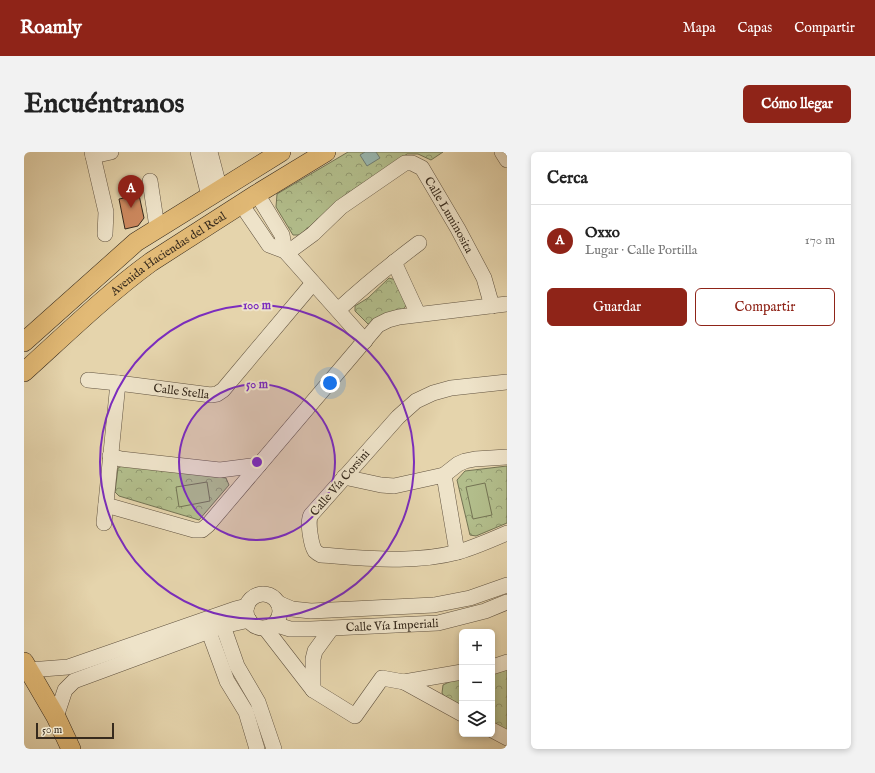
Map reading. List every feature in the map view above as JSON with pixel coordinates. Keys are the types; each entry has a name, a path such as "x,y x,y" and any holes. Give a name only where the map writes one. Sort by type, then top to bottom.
{"main road":[{"name":"Avenida Haciendas del Real","path":"24,342 125,251 157,227 281,152"},
{"name":"Avenida Haciendas del Real","path":"24,372 76,325 151,262 326,152"},
{"path":"62,308 76,325"},
{"path":"26,666 56,716 71,749"}],"street":[{"path":"105,234 106,212 93,154 111,152"},
{"path":"198,152 208,170 214,193"},
{"path":"208,170 210,152"},
{"path":"502,152 507,160"},
{"name":"Calle Luminosita","path":"286,252 313,234 341,207 405,163 412,163 422,168 458,229 484,278 492,306"},
{"path":"150,181 157,227"},
{"path":"257,194 282,235 286,252"},
{"path":"242,204 269,245 286,252 365,341"},
{"path":"259,230 273,220"},
{"path":"338,310 359,290 419,243"},
{"path":"394,262 418,314"},
{"name":"Calle Stella","path":"88,380 211,395 217,394 223,390 313,283"},
{"path":"106,505 194,530 202,530 208,525 378,325 399,317 507,304"},
{"name":"Calle Vía Corsini","path":"507,382 451,388 433,392 416,401 398,417 309,518 313,547 316,552 321,555 386,560 420,559 457,552 472,548 507,533"},
{"path":"104,523 118,383"},
{"path":"110,456 121,459 220,470 259,465"},
{"path":"344,477 375,484 394,486 444,475 458,464 465,461 507,457"},
{"path":"444,475 457,552"},
{"name":"Calle Vía Imperiali","path":"74,681 223,626 248,613 253,597 264,594 274,599 278,603 292,609 311,611 434,605 470,598 507,585"},
{"name":"Calle Vía Imperiali","path":"26,666 68,667 235,609 248,613 256,626 331,628 438,623 479,613 507,602"},
{"path":"278,603 278,620 270,626 313,690 355,716 382,678 404,682 459,712"},
{"path":"223,626 237,666 258,702 274,749"},
{"path":"313,690 314,651 331,628"},
{"path":"208,632 227,681 246,712 258,749"},
{"path":"495,666 507,662"},
{"path":"56,716 65,690 74,681 68,667"},
{"path":"404,682 459,673"},
{"path":"495,732 507,738"}],"green space":[{"path":"348,152 443,152 431,160 418,154 407,154 345,195 300,235 293,235 276,207 277,194"},
{"path":"389,278 396,280 407,304 403,310 373,324 368,324 355,311 355,306 368,298"},
{"path":"124,465 226,478 229,485 199,520 119,496 115,492 118,468"},
{"path":"507,466 507,523 476,536 470,535 457,480 465,471"},
{"path":"207,482 210,501 179,507 176,487"},
{"path":"485,483 492,515 473,519 466,487"},
{"path":"507,666 507,732 495,725 495,670"},
{"path":"459,680 459,706 447,700 442,693 443,685 451,681"}],"water":[{"path":"365,152 376,152 380,158 367,166 360,155"}],"building":[{"path":"139,195 144,218 138,226 125,229 119,199"}],"place":[{"name":"Oxxo","path":"131,208"}]}
